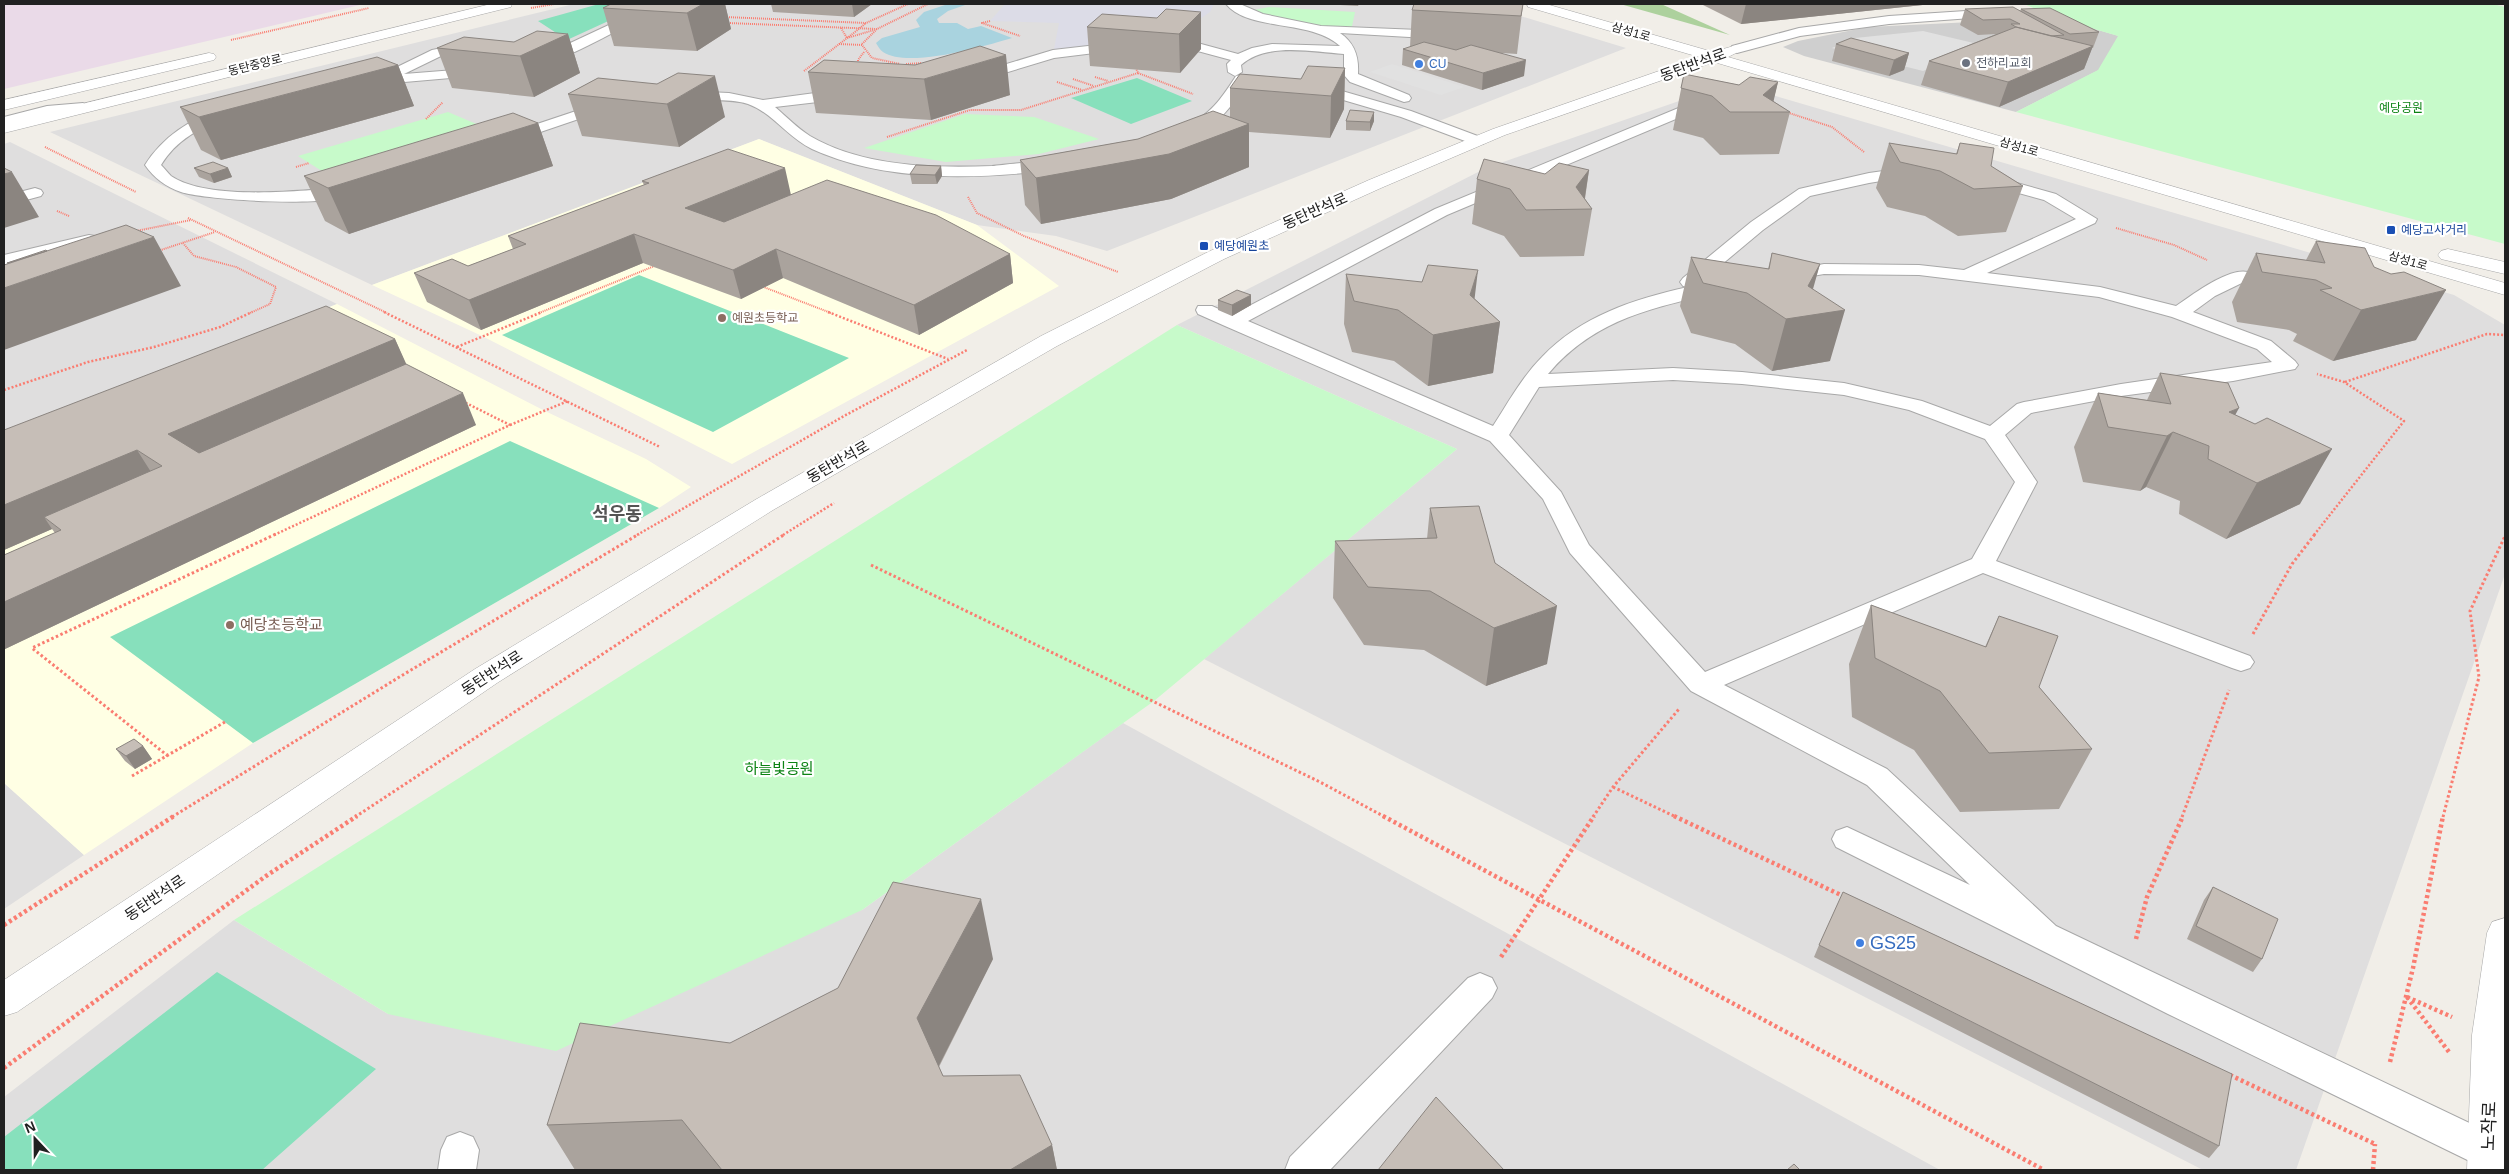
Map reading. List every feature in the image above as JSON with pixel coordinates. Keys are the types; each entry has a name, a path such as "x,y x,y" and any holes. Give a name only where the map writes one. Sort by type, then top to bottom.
{"street":[{"name":"동탄중앙로","path":"4,128 506,4"},
{"path":"423,24 524,4"},
{"name":"삼성1로","path":"1533,4 1665,43 1713,49 2438,261"},
{"name":"삼성1로","path":"1581,4 1607,11"},
{"path":"1665,43 1686,68"},
{"name":"동탄반석로","path":"4,1000 486,676 764,505 1049,341 1191,268 1484,132 1686,68 1713,49 1738,49"},
{"name":"삼성1로","path":"1738,49 2438,261 2505,289"},
{"name":"동탄중앙로","path":"4,105 226,53"},
{"path":"2438,261 2505,270"},
{"path":"2438,261 2505,300"},
{"name":"노작로","path":"2494,1160 2491,1035 2505,933"}],"lane":[{"path":"524,64 580,45 632,18 687,4"},
{"path":"1232,4 1257,17 1315,29 1453,36"},
{"path":"1738,49 1799,32 1889,20 1981,14"},
{"path":"1315,29 1341,40 1349,51 1352,66 1351,75 1355,79 1413,101"},
{"path":"1799,32 1835,41"},
{"path":"1151,44 1179,42 1239,58"},
{"path":"382,80 437,53 480,44"},
{"path":"962,81 1053,54 1128,46"},
{"path":"1258,80 1241,79 1234,71 1234,64 1239,58 1269,48 1349,51"},
{"path":"354,83 492,70"},
{"path":"1180,136 1202,124 1224,106 1232,98 1241,79"},
{"path":"1299,85 1320,88 1406,114 1484,132"},
{"path":"4,113 37,104 57,92"},
{"path":"760,105 830,95 860,96"},
{"path":"672,96 728,98 760,105 770,110 804,138 837,154 888,166 949,170 1014,169 1068,163"},
{"path":"1232,322 1442,212 1698,105 1741,99"},
{"path":"496,143 582,112 620,102"},
{"path":"4,121 48,110 83,107"},
{"path":"238,108 199,125 168,145 153,165 156,172 193,190 237,197 305,195 362,189"},
{"path":"1673,295 1757,226 1805,192 1869,178 1915,171 1932,172"},
{"path":"1969,176 2006,184 2050,197 2089,220"},
{"path":"4,201 35,193"},
{"path":"1966,276 2089,220"},
{"path":"4,260 118,234"},
{"path":"1766,279 1824,269 1919,270 2100,292 2179,314 2264,345 2288,365 2233,375 2121,390 2024,408 1993,434"},
{"path":"2179,314 2209,292 2242,276"},
{"path":"1498,436 1534,381 1569,341 1614,314 1673,295 1738,284"},
{"path":"1205,310 1498,436 1553,497 1579,548 1701,684 1877,777 2046,937"},
{"path":"1534,381 1672,374 1742,378 1844,389 1915,405 1993,434 2026,482 1982,564 1701,684"},
{"path":"1982,564 2240,662"},
{"path":"1847,839 2380,1100 2494,1160"},
{"path":"1304,1170 1480,988"}],"path":[{"path":"760,105 866,23 908,4"},
{"path":"847,38 877,29 928,4"},
{"path":"952,4 1005,4"},
{"path":"716,17 866,23"},
{"path":"990,21 982,23 1028,39"},
{"path":"722,22 877,29"},
{"path":"841,28 847,38"},
{"path":"839,44 862,44 877,29"},
{"path":"862,44 864,52 870,58 905,65 929,63"},
{"path":"1128,46 1138,73"},
{"path":"858,67 858,60 864,52"},
{"path":"837,154 970,110 1022,110 1138,73 1224,106"},
{"path":"1741,99 1832,127 1854,142 1870,158 1915,171"},
{"path":"38,143 144,195"},
{"path":"949,170 977,213 1024,236 1119,272"},
{"path":"185,216 569,401 660,447"},
{"path":"118,234 192,220"},
{"path":"2089,220 2174,245 2242,276"},
{"path":"152,251 215,232"},
{"path":"4,390 88,362 154,347 220,328 270,304 276,288 244,268 214,258 194,256 182,242"},
{"path":"457,347 664,262"},
{"path":"756,284 949,360"},
{"path":"2344,382 2487,334 2505,335"},
{"path":"456,399 510,425"},
{"path":"168,756 32,648 510,425 569,401"},
{"path":"4,1068 266,876 735,566 840,500"},
{"path":"2373,1170 2380,1100 2411,977 2446,803 2479,677 2470,611 2505,536"},
{"path":"872,565 1320,782 2044,1170"},
{"path":"1480,988 1613,787 1701,684"},
{"path":"132,776 226,722"},
{"path":"1613,787 1854,901"},
{"path":"2226,1073 2375,1144"}],"shaded area":[{"path":"4,4 364,4 4,89"},
{"path":"574,4 1481,4 1626,48 1107,251 1056,236 977,225 759,139 372,285 50,132"},
{"path":"1005,4 1214,4 1210,12 1193,24 1179,42 1053,54 1059,23 990,21"},
{"name":"전하리교회","path":"2057,18 2119,36 2099,70 2016,112 1804,56 1783,47 1798,41 1868,27"},
{"path":"1923,31 1982,45 1923,71 1832,48 1855,38"},
{"path":"1392,64 1464,87 1441,95 1370,72"},
{"path":"1731,83 2454,295 2505,325 2505,574 2296,1170 2203,1170 1204,659 1457,449 1177,325 1486,168"},
{"name":"예원초등학교","path":"759,139 977,225 1059,286 732,464 482,336 372,285"},
{"path":"10,142 337,304 4,436 4,144"},
{"name":"예당초등학교","path":"337,304 545,411 646,459 691,487 659,508 253,743 84,855 4,783 4,436"},
{"path":"1123,723 1940,1170 4,1170 4,1097 234,920 388,1014 862,910"},
{"path":"4,783 84,855 4,909"}],"green space":[{"path":"599,4 652,4 628,12 567,40 538,21"},
{"path":"1620,4 1661,4 1730,35"},
{"name":"예당공원","path":"2024,4 2493,4 2505,7 2505,244 2016,112 2098,70 2118,36 2057,18"},
{"path":"1269,7 1355,12 1351,31 1315,29 1244,12"},
{"path":"1137,78 1192,101 1131,124 1071,98"},
{"path":"448,112 493,131 333,178 298,156"},
{"path":"965,114 1034,117 1099,139 1039,154 946,162 864,148"},
{"path":"639,275 849,358 713,432 502,335"},
{"name":"하늘빛공원","path":"1177,325 1457,449 1154,701 862,910 556,1051 388,1014 234,920"},
{"path":"510,441 659,508 253,743 110,637"},
{"path":"217,972 376,1069 262,1170 4,1170 4,1137"}],"water":[{"path":"948,4 968,4 948,11 937,19 939,23 957,23 968,29 981,26 1012,38 947,54 910,58 895,57 883,52 876,43 882,38 920,27 916,20 924,12"}],"building":[{"path":"611,4 703,4 687,13 603,8"},
{"path":"1414,4 1523,4 1521,16 1412,10"},
{"path":"2013,7 2064,35 2051,36 2016,27 2011,24 2020,24 2010,19 1983,20 1965,9"},
{"path":"2050,8 2099,32 2070,34 2021,9"},
{"path":"1166,9 1201,12 1179,34 1087,27 1102,14 1157,18"},
{"path":"2016,27 2093,46 2008,82 1929,61"},
{"path":"537,31 568,34 520,56 437,48 464,37 514,42"},
{"path":"1851,38 1909,53 1894,60 1836,44"},
{"path":"1424,42 1456,50 1471,45 1526,60 1483,73 1403,49"},
{"path":"980,46 1006,55 924,79 808,72 824,60 915,65"},
{"path":"377,57 398,65 199,117 180,107"},
{"path":"1308,66 1345,68 1331,96 1230,88 1240,74 1301,79"},
{"path":"678,73 715,76 667,104 568,94 598,78 657,84"},
{"path":"1684,74 1739,85 1750,77 1778,82 1763,95 1790,112 1730,112 1712,96 1681,88"},
{"path":"1350,110 1374,112 1370,122 1346,121"},
{"path":"1213,111 1249,124 1169,154 1036,178 1020,160 1138,139"},
{"path":"513,113 538,123 328,188 304,176"},
{"path":"1889,143 1957,154 1960,143 1994,148 1991,166 2023,186 1974,189 1940,171 1900,162"},
{"path":"728,149 785,168 685,208 724,222 827,180 936,215 1010,254 914,305 776,249 733,270 634,234 469,300 414,273 452,259 468,266 526,244 508,236 649,183 642,181"},
{"path":"1484,159 1545,174 1559,163 1589,170 1576,187 1592,209 1526,210 1510,189 1477,179"},
{"path":"213,162 228,168 210,174 194,168"},
{"path":"916,165 941,166 935,175 910,174"},
{"path":"4,168 12,172 4,174"},
{"path":"126,225 154,237 4,288 4,265"},
{"path":"2316,241 2365,248 2374,267 2391,274 2404,272 2446,290 2361,310 2320,290 2332,288 2316,280 2262,272 2256,253 2325,263"},
{"path":"46,250 47,251 7,263"},
{"path":"1772,253 1820,264 1808,286 1845,310 1786,319 1747,293 1703,283 1691,257 1769,269"},
{"path":"1428,265 1478,270 1470,295 1500,322 1433,335 1398,310 1354,301 1346,274 1422,282"},
{"path":"1237,290 1251,295 1232,305 1218,300"},
{"path":"326,306 395,339 168,434 199,453 406,364 463,393 4,602 4,555 61,530 44,517 162,466 137,450 4,505 4,430"},
{"path":"2160,373 2228,383 2239,408 2229,412 2255,424 2267,418 2332,449 2257,483 2208,459 2209,446 2173,432 2167,436 2108,427 2098,393 2171,404"},
{"path":"1479,506 1495,563 1557,606 1494,628 1430,591 1368,587 1335,541 1437,538 1430,508"},
{"path":"1871,605 1986,647 1999,616 2058,636 2039,687 2092,749 1989,753 1940,691 1875,658"},
{"path":"134,739 143,746 126,756 116,749"},
{"path":"893,882 981,899 917,1018 943,1076 1020,1075 1052,1145 1010,1170 722,1170 682,1120 547,1125 580,1023 730,1043 838,988"},
{"path":"2213,887 2278,919 2262,959 2196,926"},
{"path":"1843,892 2232,1074 2219,1146 1819,945"},
{"path":"1436,1097 1504,1170 1378,1170"},
{"path":"1794,1164 1800,1170 1787,1170"}],"place":[{"name":"전하리교회","path":"1966,63"},
{"name":"CU","path":"1419,64"},
{"name":"예당고사거리","path":"2391,230"},
{"name":"예당예원초","path":"1204,246"},
{"name":"예원초등학교","path":"722,318"},
{"name":"예당초등학교","path":"230,625"},
{"name":"GS25","path":"1860,943"}],"district":[{"name":"석우동","path":"617,514"}]}
